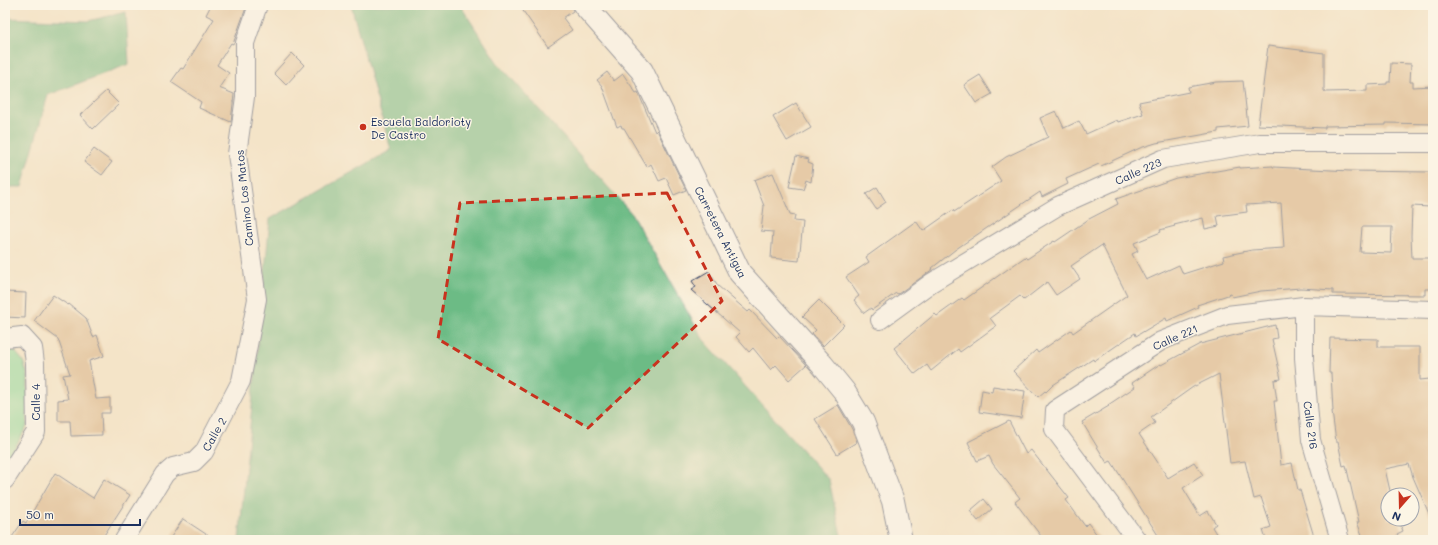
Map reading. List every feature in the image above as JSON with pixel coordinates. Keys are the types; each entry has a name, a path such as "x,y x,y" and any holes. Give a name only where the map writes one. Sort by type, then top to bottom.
{"street":[{"name":"Camino Los Matos","path":"237,391 241,381 257,299 237,154 245,98 245,43 258,5"},
{"name":"Carretera Antigua","path":"584,5 642,71 740,274 835,380 863,422 892,502 901,540"},
{"name":"Calle 223","path":"880,320 931,283 1058,206 1163,159 1260,143 1433,143"},
{"name":"Calle 221","path":"1134,535 1054,429 1055,410 1161,341 1227,316 1304,306 1433,310"},
{"name":"Calle 216","path":"1304,306 1304,358 1311,440 1340,540"},
{"name":"Calle 4","path":"5,338 22,336 33,348 35,363 36,432 5,480"},
{"name":"Calle 2","path":"124,540 165,474 173,467 194,462 204,452 237,391"}],"highlighted area":[{"path":"667,193 722,301 588,428 438,339 460,203"}],"green space":[{"path":"351,5 460,5 497,62 631,213 703,339 829,480 842,540 239,540 270,219 391,150"},
{"path":"126,12 129,64 48,95 22,187 5,187 5,18 88,21"},
{"path":"13,349 23,361 28,376 27,426 5,466 5,350"}],"building":[{"path":"211,5 247,5 233,44 231,43 217,65 229,73 219,88 234,94 231,122 199,108 201,102 171,82 181,68 183,69 214,19 206,15"},
{"path":"519,5 572,5 573,11 563,18 572,30 548,47"},
{"path":"1268,46 1324,53 1324,91 1326,92 1367,91 1367,85 1387,84 1387,82 1390,82 1391,63 1411,64 1410,82 1413,82 1413,87 1433,86 1433,124 1386,123 1386,125 1325,126 1325,128 1258,125"},
{"path":"292,53 304,65 286,85 274,73"},
{"path":"607,72 614,81 623,74 636,93 638,92 655,132 657,130 686,190 674,195 666,178 659,181 651,164 647,167 624,128 622,128 621,125 617,127 602,86 597,80"},
{"path":"980,75 992,94 976,103 964,85"},
{"path":"1243,81 1248,126 1218,129 1218,132 1156,143 1140,148 1101,166 1099,164 1066,179 1068,184 1042,197 1040,192 956,249 932,268 933,269 898,294 896,293 872,310 871,308 864,313 854,300 859,296 846,277 869,262 866,257 916,221 923,231 953,210 954,212 1001,181 992,167 1006,157 1048,137 1040,118 1056,111 1064,128 1079,121 1086,134 1117,120 1118,122 1143,114 1139,102 1189,92 1188,87 1216,82"},
{"path":"106,91 119,104 93,129 80,115"},
{"path":"796,103 811,127 787,141 773,117"},
{"path":"94,149 112,162 102,175 84,162"},
{"path":"796,156 809,159 808,162 813,164 811,182 806,180 803,189 789,187"},
{"path":"1273,166 1350,171 1431,172 1430,207 1412,206 1411,236 1412,258 1433,258 1433,289 1425,289 1425,295 1333,294 1333,290 1301,288 1261,291 1232,297 1231,294 1197,305 1198,307 1167,321 1166,318 1136,336 1135,333 1094,361 1093,359 1053,385 1038,397 1013,371 1036,350 1038,353 1071,330 1073,333 1127,295 1102,245 1071,266 1080,279 1056,295 1047,282 1024,300 1020,296 990,318 996,326 960,352 958,349 931,371 927,365 915,374 894,348 935,314 937,316 962,298 964,300 1025,257 1027,259 1089,219 1118,204 1116,199 1176,178 1240,168","holes":["1281,203 1284,248 1252,250 1223,256 1224,261 1183,274 1179,265 1146,280 1132,254 1138,251 1134,243 1161,232 1160,230 1175,226 1174,225 1203,218 1205,229 1219,226 1217,216 1247,212 1246,205","1362,227 1392,227 1391,253 1360,252"]},
{"path":"773,173 790,214 795,215 794,221 803,222 799,261 771,258 773,232 761,231 764,206 754,180"},
{"path":"877,187 886,202 876,209 866,194"},
{"path":"709,271 718,286 748,312 750,310 777,338 779,336 806,365 789,380 776,365 771,370 753,348 749,352 736,337 740,333 691,290 696,287 692,281"},
{"path":"5,292 26,293 25,318 5,317"},
{"path":"53,295 68,305 69,304 86,318 93,337 97,335 104,356 89,361 96,399 110,398 110,413 101,413 102,435 71,436 70,421 58,421 58,400 68,399 63,375 70,374 58,339 34,321"},
{"path":"819,300 844,325 823,346 812,334 816,330 802,317"},
{"path":"1275,325 1277,338 1272,339 1281,379 1274,380 1277,401 1274,401 1281,465 1292,463 1298,490 1300,490 1315,540 1266,540 1263,530 1271,527 1261,497 1254,499 1245,461 1230,463 1219,374 1193,387 1151,417 1155,423 1139,434 1168,478 1194,462 1203,475 1183,488 1200,516 1208,511 1216,524 1212,527 1220,540 1161,540 1111,461 1107,463 1082,422 1109,406 1108,405 1135,387 1132,383 1160,364 1161,365 1200,344"},
{"path":"1330,338 1378,339 1378,347 1420,347 1420,380 1430,379 1433,397 1433,523 1420,493 1420,487 1417,487 1409,464 1385,469 1389,487 1380,487 1380,527 1401,527 1403,531 1397,534 1400,540 1364,540 1357,522 1359,522 1346,465 1343,466 1338,442 1336,442 1332,411 1331,373 1329,373"},
{"path":"993,386 1025,391 1021,418 979,412 982,390 992,392"},
{"path":"838,405 852,429 857,442 837,454 815,419"},
{"path":"1009,421 1026,454 1031,450 1069,498 1066,500 1085,526 1088,523 1101,540 1044,540 1015,502 1020,498 993,464 989,456 977,461 968,442"},
{"path":"55,473 93,498 104,479 130,495 101,540 10,540 23,521 26,523"},
{"path":"984,499 992,509 978,521 970,511"},
{"path":"183,519 215,540 169,540"}],"place":[{"name":"Escuela Baldorioty De Castro","path":"363,127"}]}
